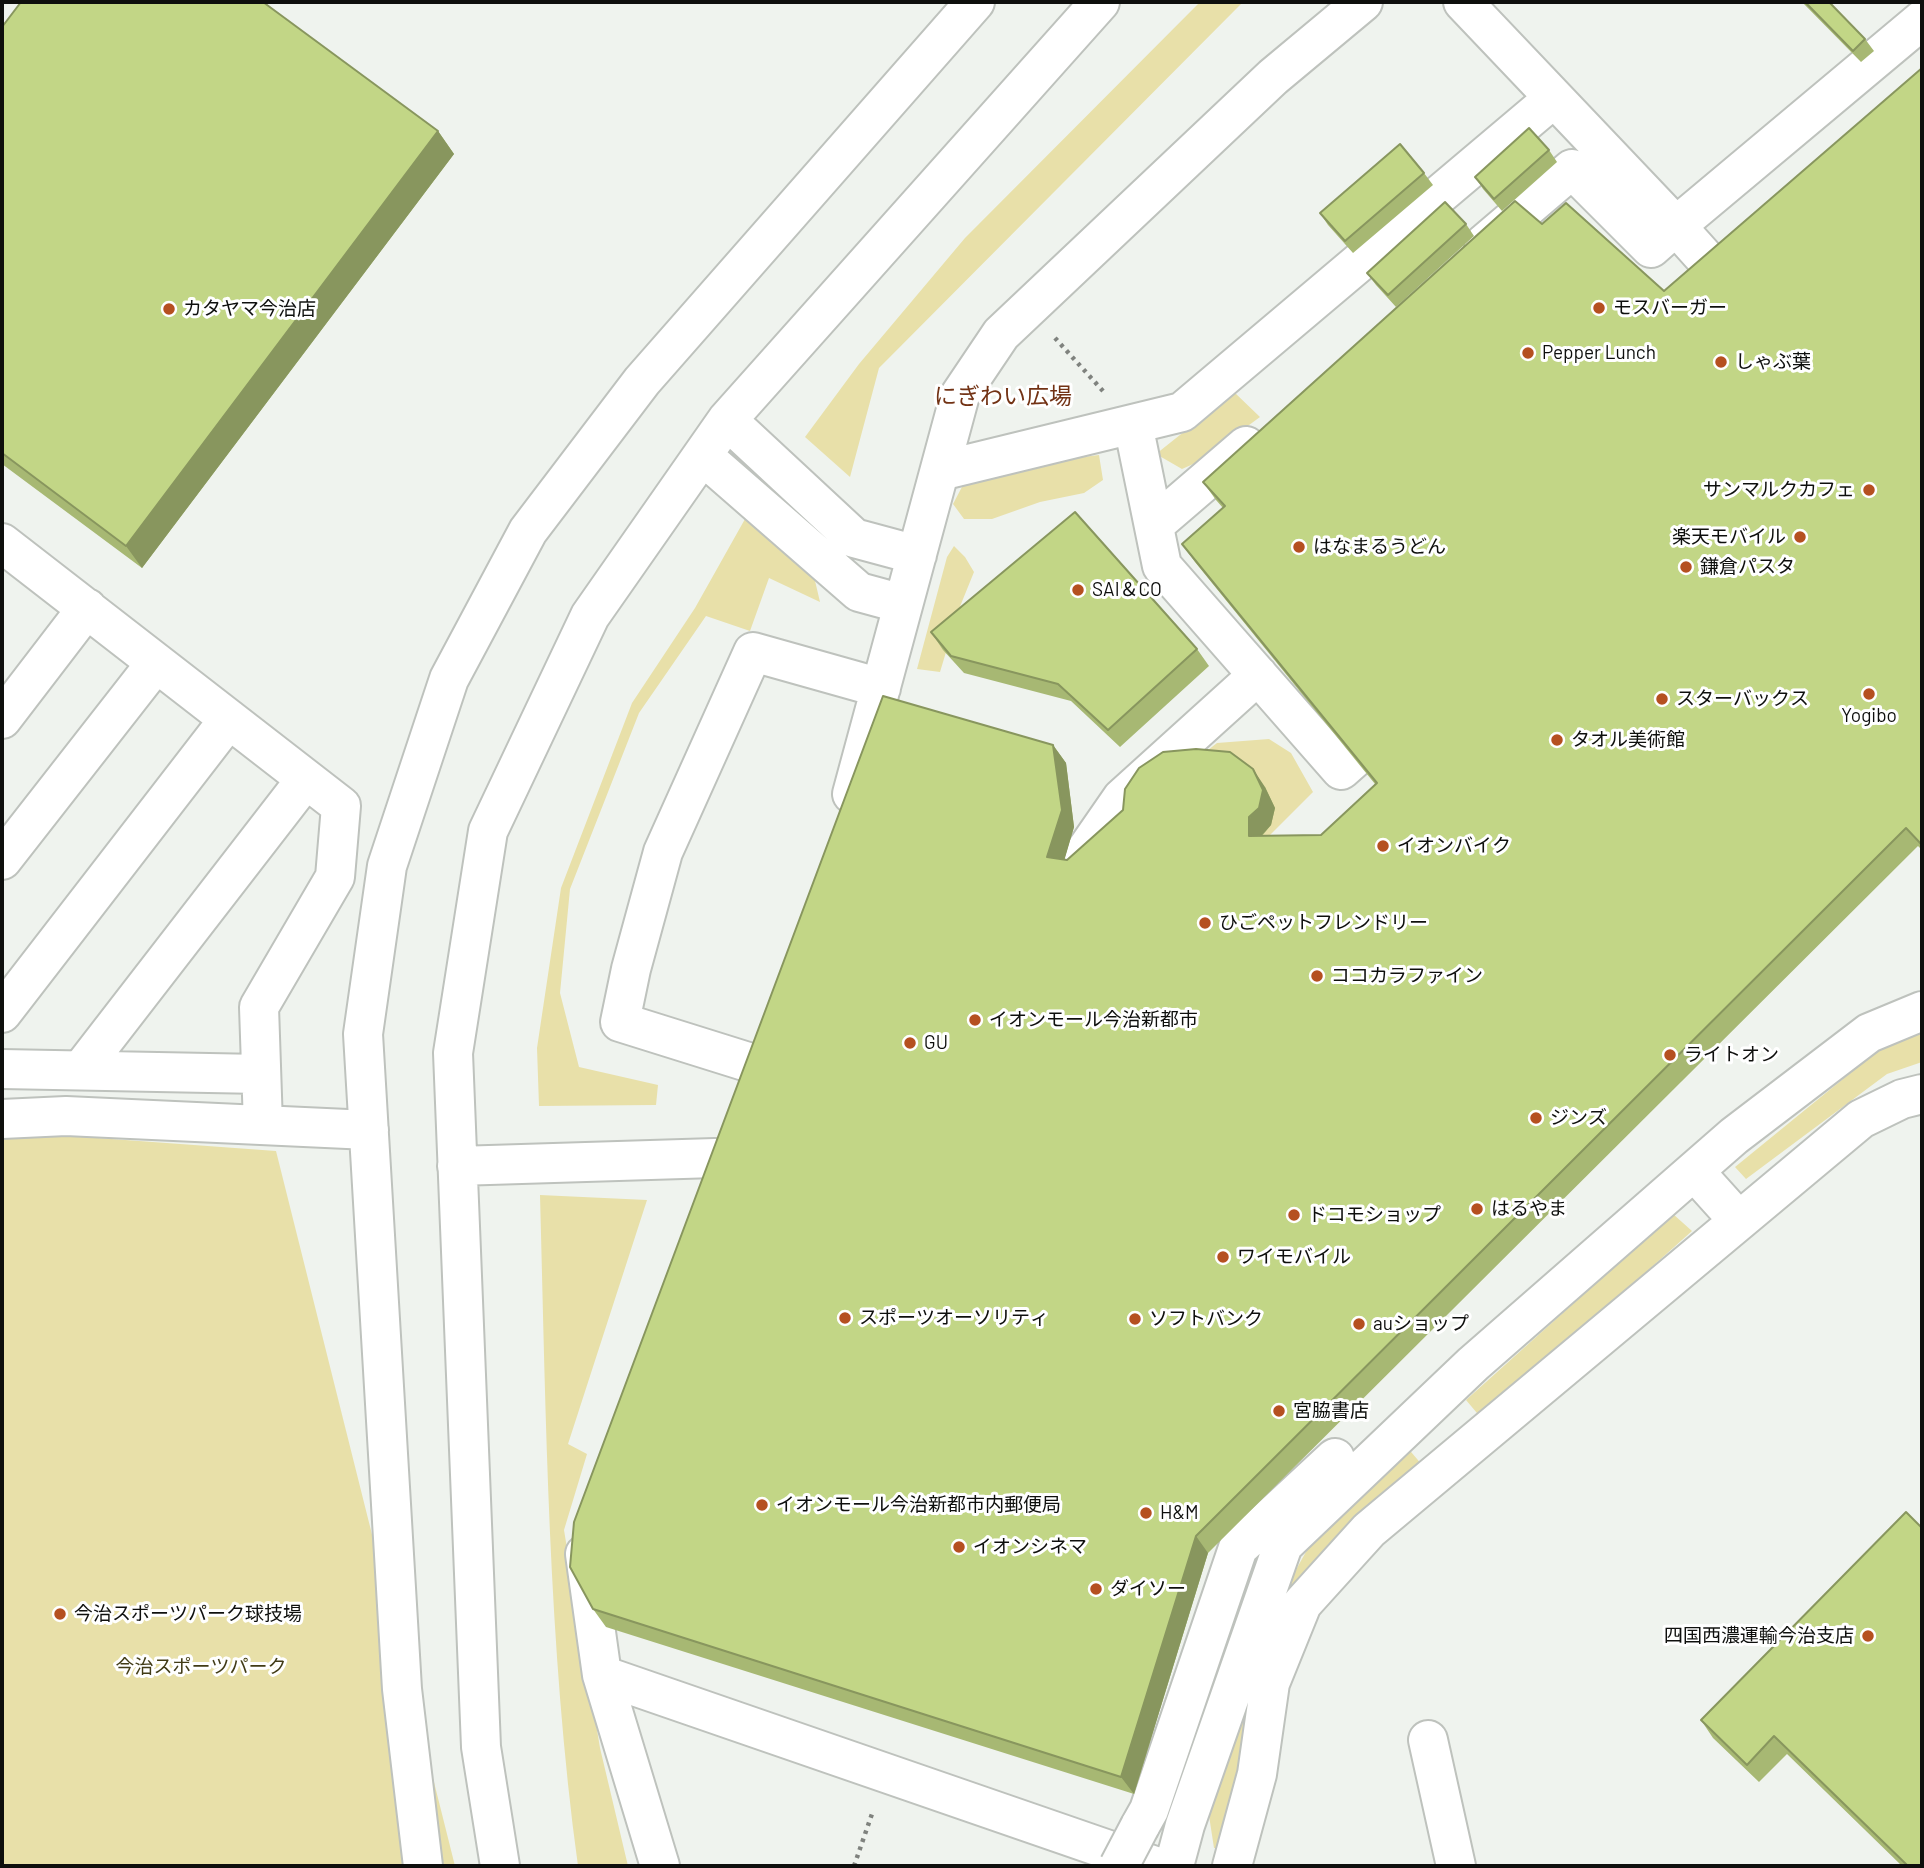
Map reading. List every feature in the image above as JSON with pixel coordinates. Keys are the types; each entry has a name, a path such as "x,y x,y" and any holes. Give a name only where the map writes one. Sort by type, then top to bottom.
{"street":[{"path":"423,1866 402,1689 363,1034 387,866 449,679 528,531 642,381 975,2"},
{"path":"500,1866 481,1747 453,1053 488,831 590,616 727,419 1100,2"},
{"path":"839,827 854,789 960,395 1001,334 1273,77 1363,2"},
{"path":"1463,2 1764,324"},
{"path":"1457,267 1572,169 1651,248 1922,20"},
{"path":"940,471 1182,412 1554,98"},
{"path":"727,419 854,538 917,555"},
{"path":"1133,424 1162,566 1341,770 1424,696"},
{"path":"1154,524 1269,427"},
{"path":"703,456 859,592 904,604"},
{"path":"2,543 341,806 335,877 259,1007 262,1125"},
{"path":"2,719 87,608"},
{"path":"751,1063 620,1022 634,957 663,852 753,652 881,688"},
{"path":"2,860 156,663"},
{"path":"1077,863 1122,799 1258,675"},
{"path":"2,1013 229,719"},
{"path":"81,1070 306,779"},
{"path":"1174,1866 1185,1825 1283,1545 1474,1364 1734,1136 1869,1033 1922,1011"},
{"path":"701,1197 765,1025"},
{"path":"2,1069 261,1074"},
{"path":"1231,1866 1256,1774 1270,1683 1303,1604 1369,1530 1861,1119 1902,1099 1922,1094"},
{"path":"2,1119 66,1116 369,1130"},
{"path":"457,1166 715,1158"},
{"path":"1694,1171 1739,1221"},
{"path":"1415,1420 1452,1461"},
{"path":"1119,1866 1149,1810 1238,1548 1335,1458"},
{"path":"580,1521 602,1675 660,1866"},
{"path":"602,1675 1155,1866"},
{"path":"1428,1740 1456,1866"}],"path":[{"path":"1028,309 1133,424"},
{"path":"854,1866 886,1773"}],"green space":[{"path":"1200,2 1243,2 879,368 850,477 805,437 859,364 965,238"},
{"path":"1234,392 1260,417 1200,461 1182,469 1156,454"},
{"path":"1099,455 1103,480 1084,493 1040,502 992,519 964,519 953,504 963,485 1036,463"},
{"path":"745,519 812,568 820,602 769,578 750,631 706,616 639,713 570,889 560,993 579,1067 658,1085 656,1105 539,1106 537,1048 561,888 632,703 695,608"},
{"path":"954,546 974,572 959,609 940,672 917,669 947,557"},
{"path":"1269,739 1291,753 1313,792 1239,866 1124,816 1217,743"},
{"path":"1922,1030 1922,1062 1887,1074 1746,1179 1735,1167 1881,1048"},
{"name":"今治スポーツパーク","path":"2,1131 276,1151 455,1866 2,1866"},
{"path":"540,1195 647,1200 568,1444 587,1454 564,1530 600,1748 628,1866 578,1866 554,1616"},
{"path":"1673,1214 1692,1231 1482,1419 1466,1400"},
{"path":"1406,1446 1423,1466 1295,1600 1226,1849 1214,1848 1208,1809 1288,1584 1326,1516"}],"building":[{"name":"カタヤマ今治店","path":"21,2 263,2 438,131 126,546 2,453 2,27"},
{"path":"1805,2 1829,2 1865,39 1853,51"},
{"name":"イオンモール今治新都市","path":"1922,68 1922,845 1906,828 1196,1536 1121,1777 593,1609 570,1567 574,1522 883,696 1053,745 1062,810 1047,857 1067,860 1123,810 1125,789 1139,768 1163,752 1196,749 1230,752 1253,769 1263,790 1259,808 1249,817 1249,836 1321,835 1377,783 1182,544 1225,506 1203,482 1515,201 1542,224 1566,203 1664,291"},
{"path":"1529,128 1549,150 1494,199 1475,177"},
{"path":"1400,144 1424,173 1345,241 1320,213"},
{"path":"1445,202 1466,224 1388,295 1367,273"},
{"name":"SAI＆CO","path":"1075,512 1197,649 1108,730 1058,684 951,656 931,632"},
{"name":"四国西濃運輸今治支店","path":"1906,1512 1922,1528 1922,1866 1908,1866 1774,1736 1747,1765 1701,1720"}],"place":[{"name":"モスバーガー","path":"1599,308"},
{"name":"カタヤマ今治店","path":"169,309"},
{"name":"Pepper Lunch","path":"1528,353"},
{"name":"しゃぶ葉","path":"1721,362"},
{"name":"サンマルクカフェ","path":"1869,490"},
{"name":"楽天モバイル","path":"1800,537"},
{"name":"はなまるうどん","path":"1299,547"},
{"name":"鎌倉パスタ","path":"1686,567"},
{"name":"SAI＆CO","path":"1078,590"},
{"name":"Yogibo","path":"1869,694"},
{"name":"スターバックス","path":"1662,699"},
{"name":"タオル美術館","path":"1557,740"},
{"name":"イオンバイク","path":"1383,846"},
{"name":"ひごペットフレンドリー","path":"1205,923"},
{"name":"ココカラファイン","path":"1317,976"},
{"name":"イオンモール今治新都市","path":"975,1020"},
{"name":"GU","path":"910,1043"},
{"name":"ライトオン","path":"1670,1055"},
{"name":"ジンズ","path":"1536,1118"},
{"name":"はるやま","path":"1477,1209"},
{"name":"ドコモショップ","path":"1294,1215"},
{"name":"ワイモバイル","path":"1223,1257"},
{"name":"スポーツオーソリティ","path":"845,1318"},
{"name":"ソフトバンク","path":"1135,1319"},
{"name":"auショップ","path":"1359,1324"},
{"name":"宮脇書店","path":"1279,1411"},
{"name":"イオンモール今治新都市内郵便局","path":"762,1505"},
{"name":"H&M","path":"1146,1513"},
{"name":"イオンシネマ","path":"959,1547"},
{"name":"ダイソー","path":"1096,1589"},
{"name":"今治スポーツパーク球技場","path":"60,1614"},
{"name":"四国西濃運輸今治支店","path":"1868,1636"}],"district":[{"name":"にぎわい広場","path":"1003,396"}]}
